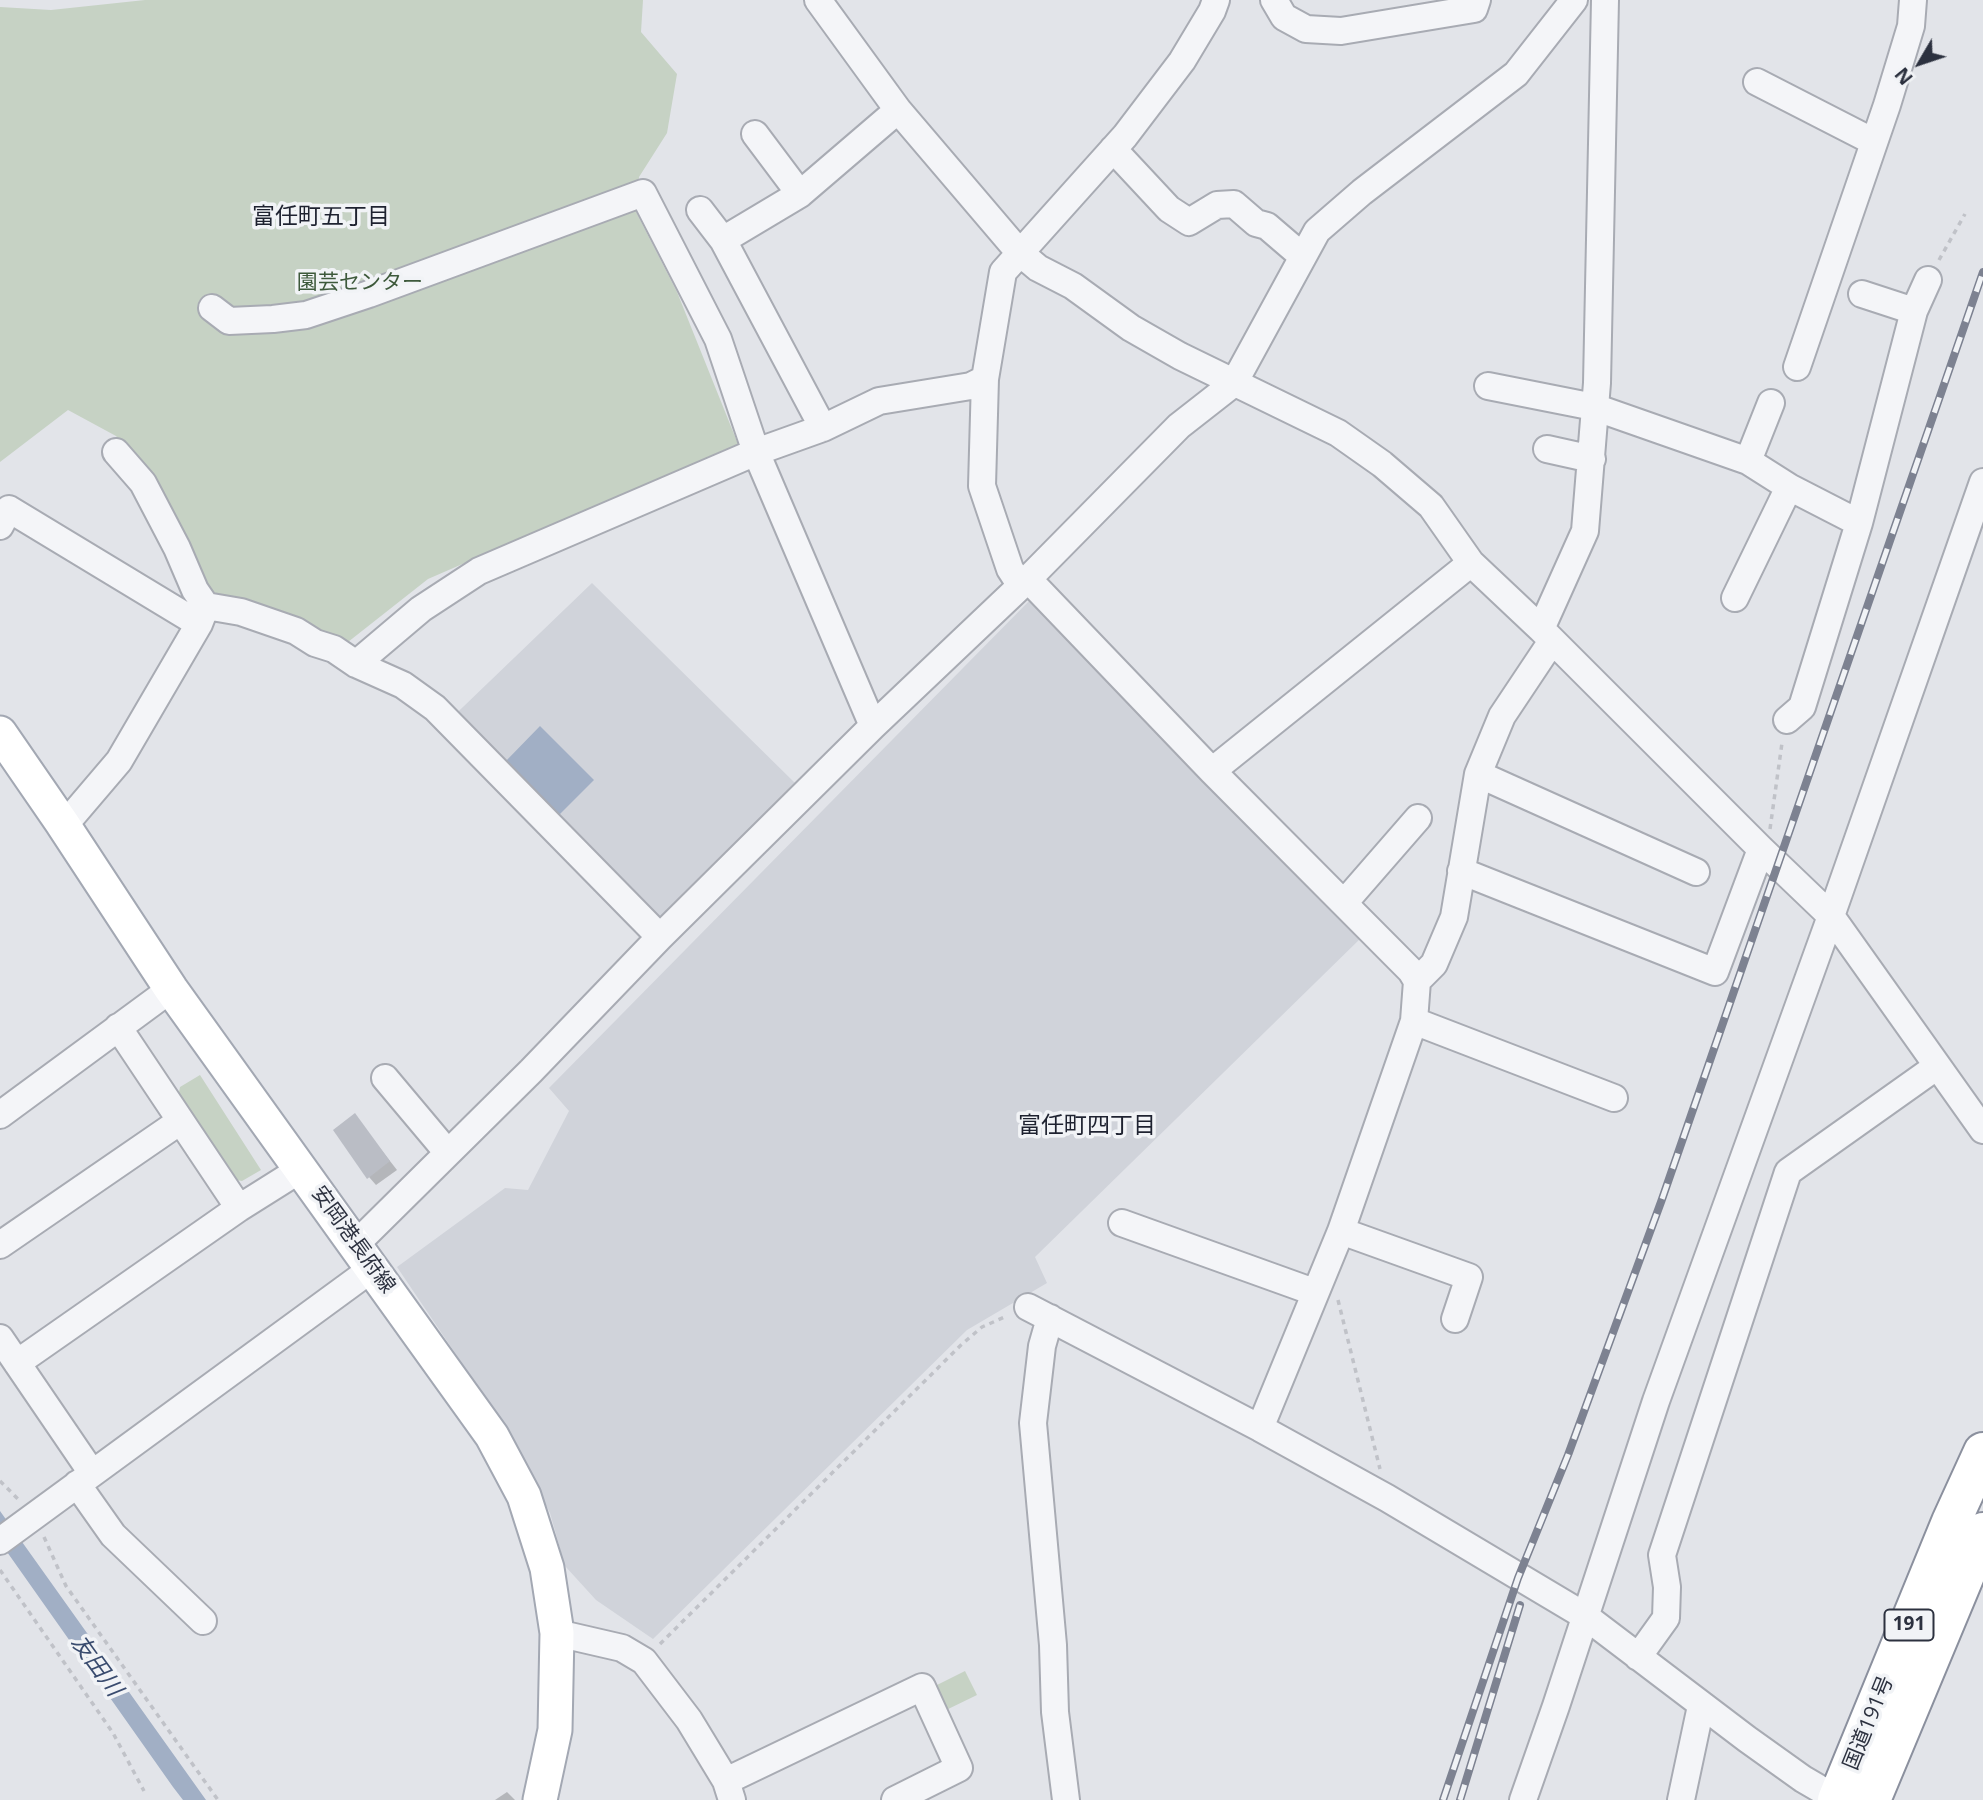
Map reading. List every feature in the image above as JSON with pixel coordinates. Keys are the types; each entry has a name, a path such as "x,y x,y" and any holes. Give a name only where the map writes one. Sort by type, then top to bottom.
{"highway":[{"name":"国道191号","path":"1838,1800 1951,1522 1983,1452"},
{"name":"国道191号","path":"1871,1800 1983,1532"}],"main road":[{"name":"安岡港長府線","path":"0,733 171,989 492,1436 524,1496 547,1568 557,1633 555,1730 540,1800"}],"street":[{"path":"818,0 898,110 1019,253 1038,268 1073,286 1131,328 1180,356 1338,433 1382,464 1431,506 1471,564 1831,916 1983,1130"},
{"path":"1216,0 1182,61 1113,149 1003,272 985,379 982,486 1010,569 1411,971 1417,981 1414,1021 1340,1231 1326,1296 1261,1428"},
{"path":"1274,0 1284,17 1306,29 1341,31 1474,9 1477,0"},
{"path":"0,1541 84,1479 364,1256 448,1153 660,937 873,726 1025,582 1179,426 1234,383 1317,231 1362,192 1516,74 1574,0"},
{"path":"1417,981 1434,964 1454,917 1478,774 1502,716 1546,635 1585,531 1594,407 1605,0"},
{"path":"1796,355 1816,286 1874,142 1911,26 1913,0"},
{"path":"1756,82 1874,142"},
{"path":"723,240 800,194 898,110"},
{"path":"755,134 800,194"},
{"path":"1113,149 1169,209 1189,222 1217,205 1234,204 1256,223 1267,226 1301,256"},
{"path":"212,308 229,321 306,315 369,295 643,194 718,339 756,452 873,726"},
{"path":"700,210 723,240 823,428"},
{"path":"1787,720 1802,707 1859,523 1914,311 1928,280"},
{"path":"1862,294 1914,311"},
{"path":"356,664 421,609 479,571 756,452 823,428 879,401 971,386 985,379"},
{"path":"1488,386 1594,407 1748,461 1789,487 1859,523"},
{"path":"1748,461 1771,403"},
{"path":"1546,449 1592,459"},
{"path":"62,823 74,815 119,761 203,615 167,527 143,483 116,452"},
{"path":"1523,1800 1656,1401 1831,916 1983,482"},
{"path":"1735,598 1789,487"},
{"path":"0,526 9,509 203,615 241,612 296,631 315,643 334,649 356,664 403,685 435,708 660,937"},
{"path":"1212,771 1471,564"},
{"path":"1478,774 1696,872"},
{"path":"1344,904 1418,818"},
{"path":"1461,871 1715,972 1760,849"},
{"path":"0,1115 171,989"},
{"path":"1414,1021 1551,1082 1615,1098"},
{"path":"118,1027 239,1208"},
{"path":"1637,1657 1666,1618 1667,1587 1662,1555 1788,1172 1936,1067"},
{"path":"385,1078 448,1153"},
{"path":"0,1245 180,1122"},
{"path":"17,1363 239,1208 301,1169"},
{"path":"1122,1223 1326,1296"},
{"path":"1340,1231 1469,1276 1455,1319"},
{"path":"1039,1312 1261,1428 1387,1498 1585,1616 1701,1706 1803,1779 1838,1800"},
{"path":"1039,1312 1042,1346 1033,1423 1053,1644 1055,1712 1066,1800"},
{"path":"0,1338 84,1479 113,1535 202,1621"},
{"path":"557,1633 622,1648 644,1661 689,1720 729,1791 922,1687 960,1768 895,1800"},
{"path":"1681,1800 1701,1706"}],"path":[{"path":"1928,280 1965,214"},
{"path":"1760,849 1772,826 1778,767 1787,720"},
{"path":"1326,1296 1387,1498"},
{"path":"644,1661 961,1345 982,1327 1039,1312"},
{"path":"0,1481 35,1516 65,1586 218,1800"},
{"path":"0,1570 113,1734 144,1791"}],"shaded area":[{"path":"592,583 795,783 641,937 438,731"},
{"path":"1031,599 1362,937 1035,1257 1047,1283 967,1330 653,1639 596,1600 565,1566 550,1513 507,1430 397,1267 505,1188 528,1190 569,1111 549,1088"}],"green space":[{"name":"園芸センター","path":"145,0 643,0 641,32 677,74 667,133 639,177 636,212 677,292 738,444 428,579 348,642 212,592 160,486 116,436 68,410 0,462 0,7 51,10"},
{"path":"200,1075 261,1170 242,1181 230,1179 178,1097 180,1087"},
{"path":"965,1671 977,1695 942,1712 931,1688"}],"water":[{"path":"540,726 594,780 559,815 505,762"},
{"name":"友田川","path":"0,1511 206,1800 183,1800 173,1787 0,1542"}],"building":[{"path":"355,1113 390,1161 367,1179 333,1130"}],"railway":[{"path":"1443,1800 1518,1578 1568,1455 1661,1202 1983,272"},
{"path":"1460,1800 1520,1605"}],"district":[{"name":"富任町五丁目","path":"321,217"},
{"name":"富任町四丁目","path":"1087,1126"}]}
